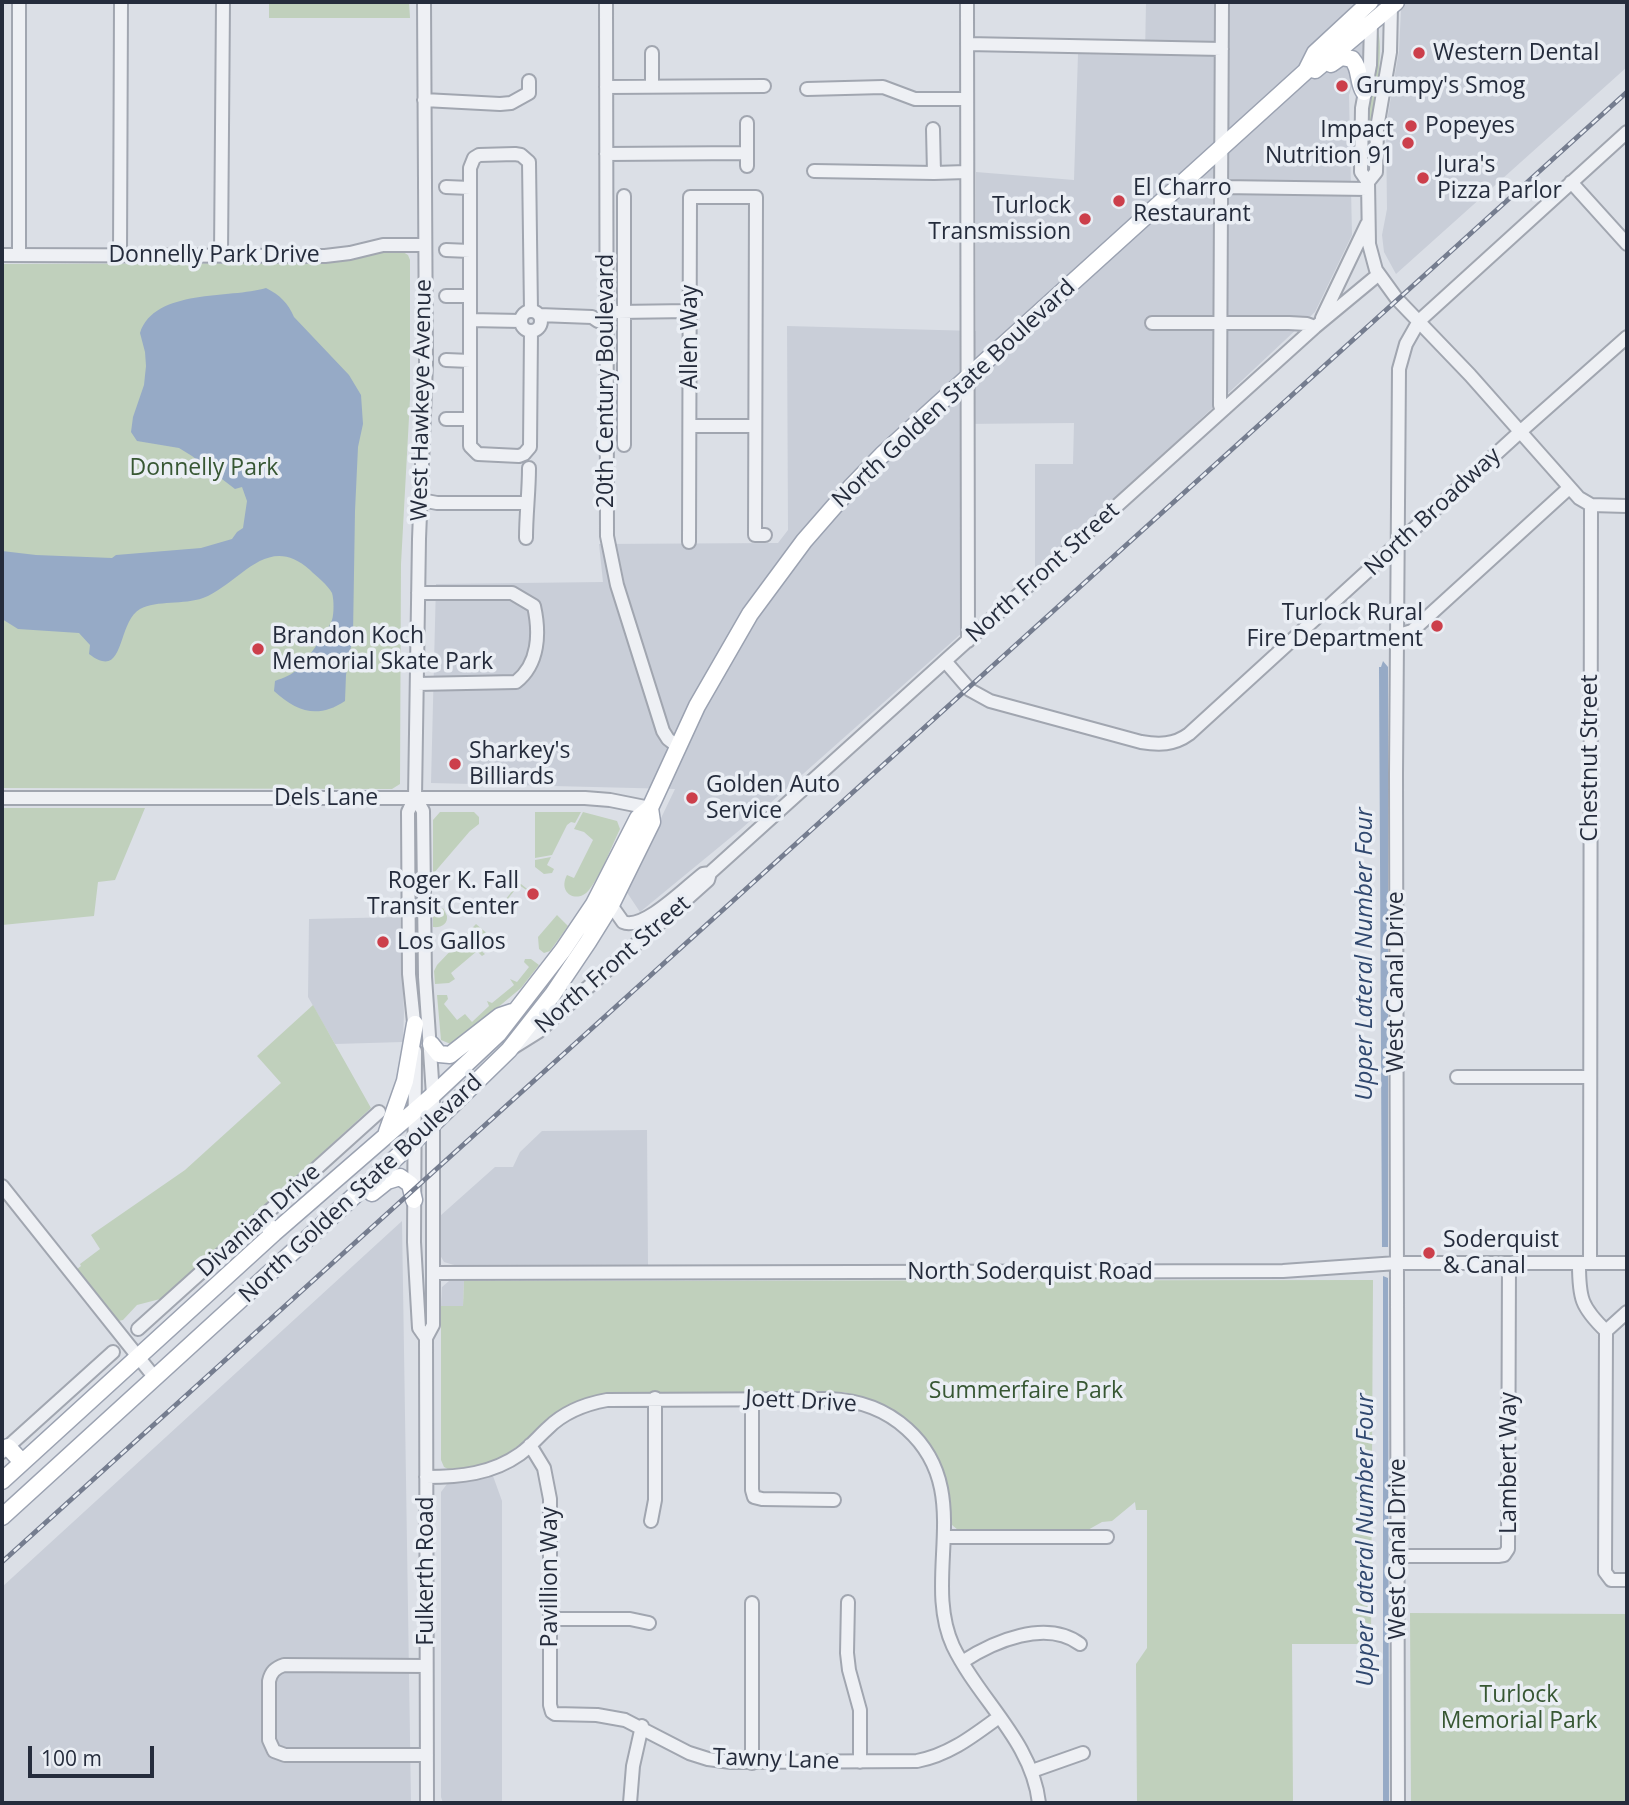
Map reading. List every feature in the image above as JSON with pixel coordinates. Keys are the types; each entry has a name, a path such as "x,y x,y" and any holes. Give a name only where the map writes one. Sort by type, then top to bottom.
{"main road":[{"path":"1370,2 1371,23"},
{"name":"North Golden State Boulevard","path":"1311,71 1315,53 1370,2"},
{"name":"North Golden State Boulevard","path":"2,1481 274,1233 485,1049 575,934 609,877 638,818 650,808 677,746 728,650 789,559 859,479 1221,148 1393,3"},
{"path":"1311,71 1325,69 1341,57 1351,58 1357,66 1359,84 1364,92"},
{"name":"North Golden State Boulevard","path":"2,1517 433,1124 509,1050 570,971 611,905 652,822 650,808"},
{"path":"431,1044 439,1054 450,1055 500,1016 514,1011"},
{"path":"387,1135 405,1082 415,1024"},
{"path":"276,1268 313,1246 387,1181 403,1178 410,1184 414,1200"},
{"path":"262,1217 274,1233"},
{"path":"5,1450 22,1462"}],"street":[{"path":"19,2 19,255"},
{"path":"120,256 121,2"},
{"path":"222,256 223,2"},
{"name":"West Hawkeye Avenue","path":"415,1110 415,1024 409,974 408,812 415,797 418,593 426,364 424,2"},
{"name":"20th Century Boulevard","path":"606,2 603,318 608,546 617,585 663,731 677,746"},
{"path":"967,2 968,641"},
{"path":"1222,2 1222,411"},
{"path":"1368,186 1376,172 1377,128 1390,52 1393,3"},
{"path":"1371,23 1370,65 1362,108 1361,172 1368,186 1369,244 1379,274 1397,299 1521,431 1583,502 1591,505 1627,506"},
{"path":"967,44 1222,49"},
{"path":"652,53 652,86"},
{"path":"424,100 511,103 529,93 529,81"},
{"path":"606,87 764,86"},
{"path":"807,89 883,87 915,99 967,99"},
{"path":"606,154 747,159 747,123"},
{"path":"933,130 933,173"},
{"path":"1419,321 1627,132"},
{"path":"515,154 521,155 529,162 535,321 531,442 528,451 519,456 478,454 470,446 470,188 470,168 479,155 515,154"},
{"path":"814,171 966,172"},
{"path":"1571,183 1627,244"},
{"path":"1221,187 1368,186"},
{"path":"446,187 470,188"},
{"path":"624,196 624,445"},
{"name":"Allen Way","path":"689,542 690,197 756,197 755,426"},
{"path":"1152,323 1318,325 1368,220"},
{"name":"Donnelly Park Drive","path":"2,255 332,255 383,245 425,245"},
{"path":"446,250 470,251"},
{"name":"North Front Street","path":"509,1050 538,1032 708,880 710,873 1222,411 1379,274"},
{"path":"446,296 470,296"},
{"path":"470,320 521,321 525,313 535,321 603,318 624,312 690,311"},
{"name":"West Canal Drive","path":"1398,1803 1398,375 1403,352 1419,321"},
{"name":"North Broadway","path":"945,661 970,690 990,701 1141,742 1171,743 1189,734 1627,337"},
{"path":"446,360 470,360"},
{"path":"446,419 470,419"},
{"path":"690,426 755,426 755,535 765,535"},
{"path":"526,538 529,468"},
{"path":"1399,635 1412,631 1569,488"},
{"path":"421,500 437,503 526,503"},
{"name":"Chestnut Street","path":"1591,505 1590,1077 1581,1300 1588,1313 1606,1331"},
{"path":"417,684 516,682 526,674 534,660 537,639 534,606 522,596 512,593 418,593"},
{"name":"West Hawkeye Avenue","path":"415,797 423,811 425,977 431,1044 433,1124"},
{"name":"Dels Lane","path":"2,798 585,798 650,808"},
{"name":"North Front Street","path":"611,905 623,922 636,924 648,918 703,874 710,873"},
{"path":"1457,1077 1590,1077"},
{"name":"Fulkerth Road","path":"415,1110 414,1250 419,1328 426,1338"},
{"name":"Divanian Drive","path":"138,1329 379,1112"},
{"name":"Fulkerth Road","path":"426,1803 426,1338 433,1325 433,1124"},
{"path":"2,1186 155,1378"},
{"name":"North Soderquist Road","path":"433,1273 1283,1271 1397,1263 1627,1264"},
{"name":"Lambert Way","path":"1397,1556 1498,1556 1504,1555 1508,1549 1509,1264"},
{"path":"1627,1312 1606,1331 1605,1572 1611,1580 1627,1580"},
{"path":"5,1450 113,1352"},
{"path":"651,1521 655,1500 655,1398"},
{"path":"752,1398 754,1497 834,1500"},
{"name":"Joett Drive","path":"426,1477 486,1471 508,1462 552,1424 580,1407 613,1399 844,1400 874,1408 900,1422 922,1445 936,1471 943,1494 945,1618 950,1639 962,1662 1017,1742 1032,1771 1039,1803"},
{"name":"Pavillion Way","path":"530,1445 544,1468 549,1493 552,1712"},
{"path":"944,1537 1107,1537"},
{"path":"848,1602 847,1653 860,1710 860,1762"},
{"path":"751,1763 752,1603"},
{"path":"551,1619 630,1619 649,1623"},
{"path":"962,1662 993,1645 1036,1634 1061,1635 1080,1644"},
{"path":"426,1667 284,1665 274,1670 269,1681 269,1740 274,1751 285,1755 426,1755"},
{"name":"Tawny Lane","path":"552,1712 559,1715 609,1716 625,1720 642,1726 679,1749 701,1758 751,1763 911,1762 937,1756 961,1744 999,1717"},
{"path":"630,1803 633,1766 642,1726"},
{"path":"1032,1771 1083,1753"}],"shaded area":[{"path":"1146,2 1363,2 1363,55 1349,95 1352,235 1315,312 1035,574 1035,464 1073,464 1074,423 961,424 963,632 741,829 640,912 626,891 675,789 431,783 436,584 603,582 599,544 778,543 788,530 787,326 976,331 976,172 1074,180 1078,54 1145,55"},
{"path":"1407,2 1627,2 1627,67 1396,274 1384,252 1382,235 1387,209 1386,126 1399,51 1401,9"},
{"path":"400,917 403,1042 335,1044 308,997 309,919"},
{"path":"647,1130 648,1265 454,1265 444,1262 440,1255 440,1216 495,1167 513,1167 520,1152 542,1131"},
{"path":"402,1221 411,1803 2,1803 2,1587"},
{"path":"449,1281 464,1281 463,1306 441,1306 442,1287"},
{"path":"493,1476 502,1501 502,1803 443,1803 441,1492 447,1484"}],"green space":[{"path":"269,2 409,2 410,18 269,18"},
{"path":"1378,31 1379,66 1369,133 1368,107 1376,70"},
{"name":"Donnelly Park","path":"403,252 410,260 410,399 401,564 400,784 392,789 2,788 2,264 330,263 381,253"},
{"path":"2,808 145,808 115,880 98,882 94,916 2,925"},
{"path":"440,812 474,812 479,817 479,824 433,874 433,820"},
{"path":"535,812 581,812 575,823 567,825 552,855 535,858"},
{"path":"583,812 617,821 620,829 594,883 584,894 575,896 570,895 565,887 567,875 574,878 593,840 584,832 574,829"},
{"path":"551,857 547,865 554,869 552,873 544,874 535,867 535,860"},
{"path":"518,884 537,897 519,885 506,901 516,909 516,913 511,915 501,905"},
{"path":"443,908 447,916 445,923 433,927 433,917"},
{"path":"557,915 568,926 550,951 544,953 539,949 538,937"},
{"path":"476,924 490,936 479,949 485,954 482,956 477,951 451,973 455,979 449,983 435,984 434,971 437,965"},
{"path":"525,959 531,959 539,965 521,988 453,1045 441,1040 437,995 447,995 448,999 444,1004 457,1020 465,1014 472,1022 489,1006 487,1001 492,1003 514,985 510,979 517,982 529,967 524,962"},
{"path":"313,1005 371,1108 164,1298 137,1305 123,1320 118,1321 77,1269 100,1249 91,1235 185,1170 281,1083 257,1056"},
{"name":"Summerfaire Park","path":"1373,1280 1371,1644 1292,1644 1293,1803 1137,1803 1136,1664 1147,1648 1147,1510 1136,1510 1135,1502 1112,1521 1102,1522 1086,1531 958,1530 952,1525 943,1476 923,1437 890,1409 843,1392 608,1393 581,1400 562,1409 546,1420 524,1442 500,1458 474,1467 448,1469 441,1460 441,1306 463,1306 464,1281"},
{"name":"Turlock Memorial Park","path":"1410,1613 1627,1614 1627,1803 1411,1803"}],"water":[{"path":"266,288 283,300 294,317 349,375 361,395 363,424 358,447 353,635 346,675 345,701 326,710 308,711 299,708 274,691 275,681 293,673 307,659 333,617 332,593 295,559 280,556 267,558 203,598 154,604 140,609 132,616 115,656 109,661 101,661 89,654 90,645 79,633 18,629 2,619 2,551 112,558 116,555 201,548 232,539 243,528 247,501 242,487 235,489 179,448 137,441 131,432 144,385 146,366 140,333 148,319 177,302"},
{"path":"1383,661 1388,667 1388,1247 1382,1247 1379,667"},
{"path":"1383,1276 1388,1278 1389,1803 1383,1803"}],"railway":[{"path":"2,1562 1627,92"}],"place":[{"name":"Western Dental","path":"1419,53"},
{"name":"Grumpy's Smog","path":"1342,86"},
{"name":"Popeyes","path":"1411,126"},
{"name":"Impact Nutrition 91","path":"1408,143"},
{"name":"Jura's Pizza Parlor","path":"1423,178"},
{"name":"El Charro Restaurant","path":"1119,201"},
{"name":"Turlock Transmission","path":"1085,219"},
{"name":"Turlock Rural Fire Department","path":"1437,626"},
{"name":"Brandon Koch Memorial Skate Park","path":"258,649"},
{"name":"Sharkey's Billiards","path":"455,764"},
{"name":"Golden Auto Service","path":"692,798"},
{"name":"Roger K. Fall Transit Center","path":"533,894"},
{"name":"Los Gallos","path":"383,942"},
{"name":"Soderquist & Canal","path":"1429,1253"}],"water label":[{"name":"Upper Lateral Number Four","path":"1365,954"},
{"name":"Upper Lateral Number Four","path":"1366,1540"}]}
